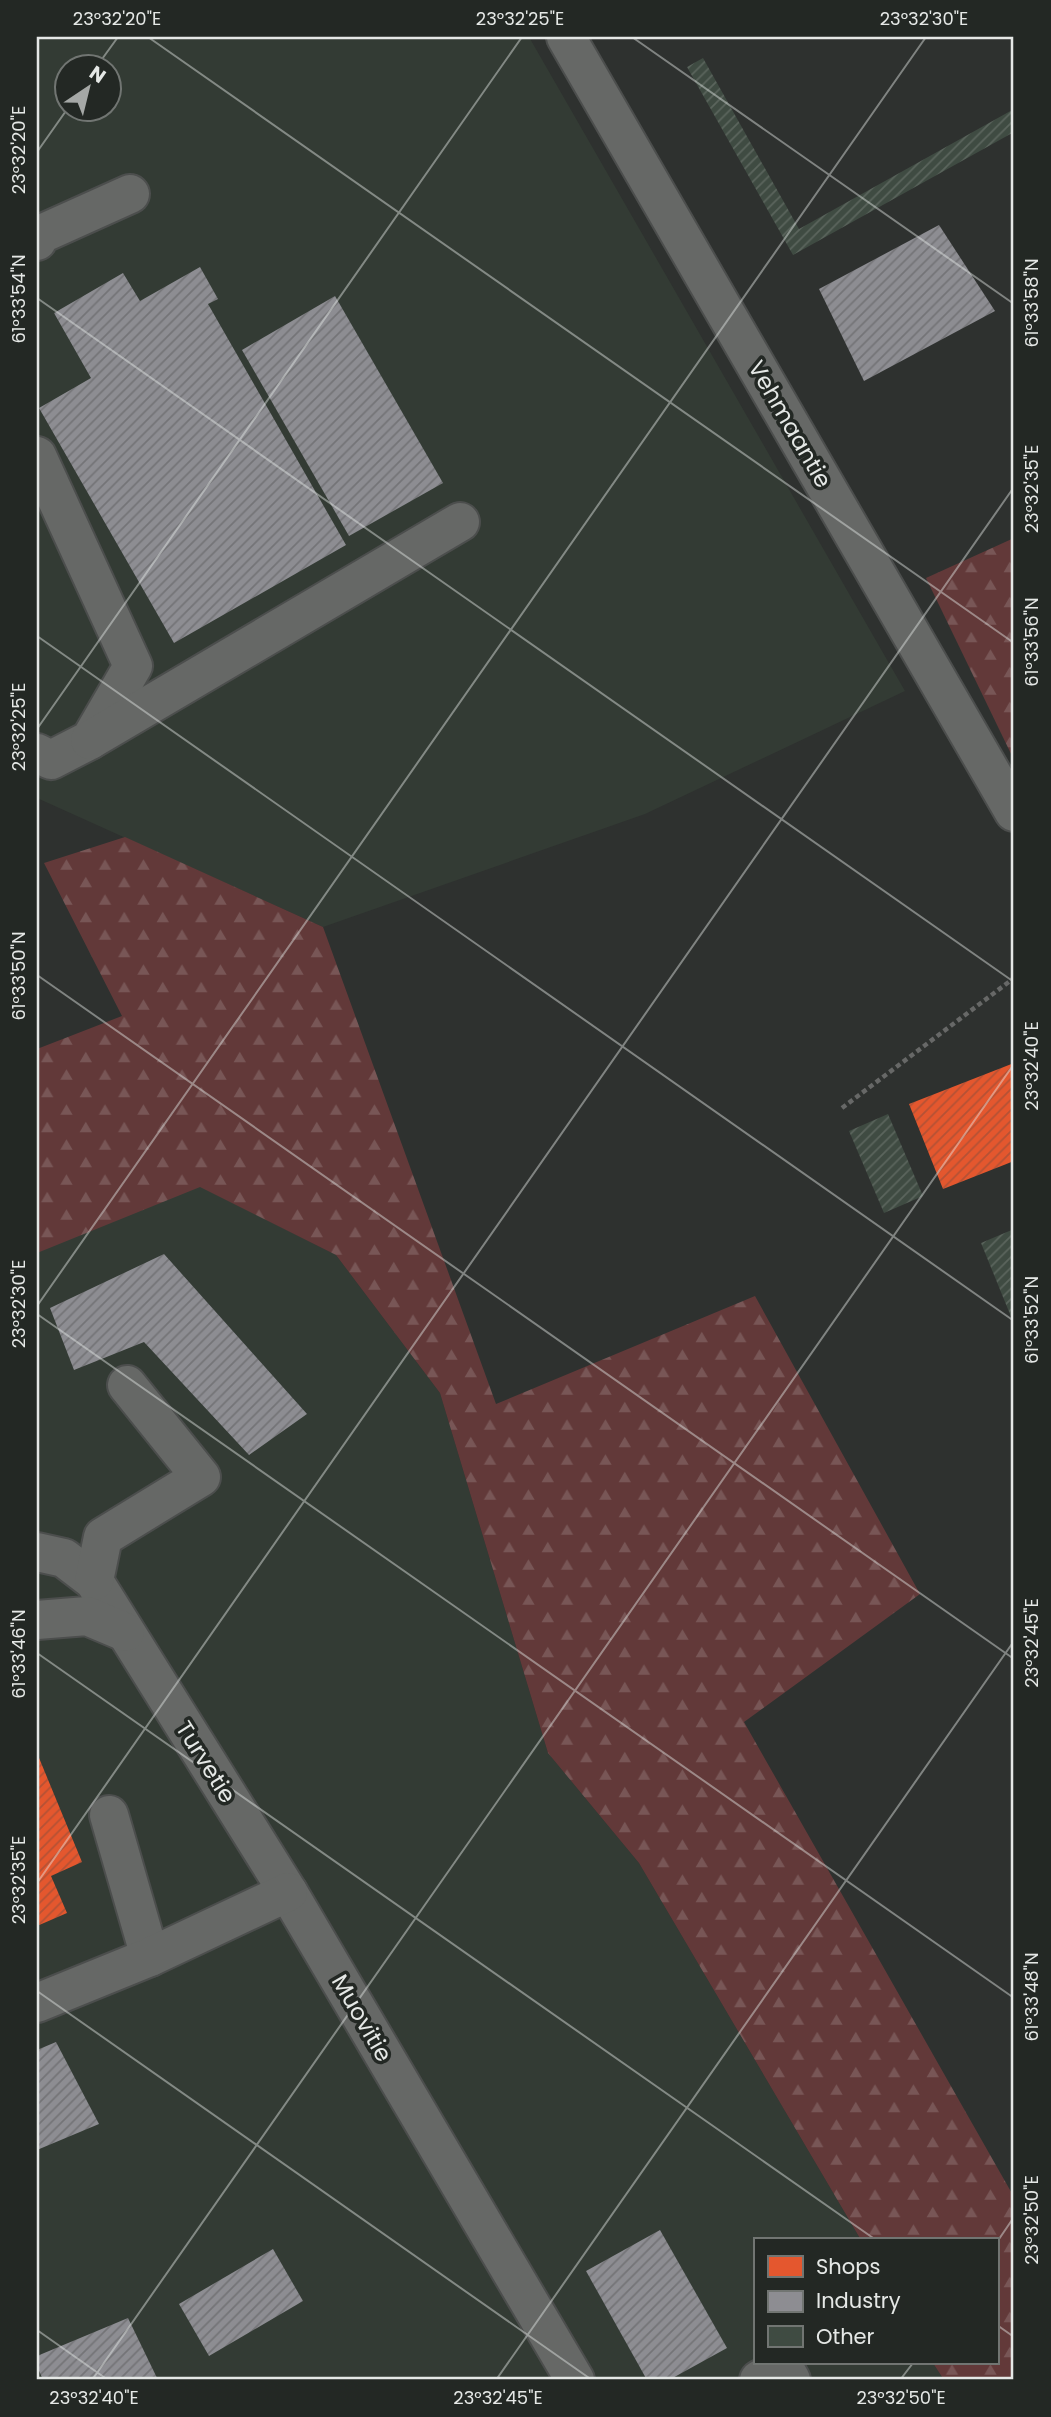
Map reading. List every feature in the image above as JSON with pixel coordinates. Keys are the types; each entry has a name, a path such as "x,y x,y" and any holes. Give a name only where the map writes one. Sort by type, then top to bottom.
{"street":[{"name":"Vehmaantie","path":"566,37 1014,812"},
{"path":"37,241 39,235 130,194"},
{"path":"37,456 133,666 90,740"},
{"path":"37,753 51,760 90,740 460,522"},
{"path":"94,1581 103,1537 201,1477 127,1385"},
{"name":"Turvetie","path":"37,1552 64,1558 94,1581 288,1892"},
{"path":"37,1620 87,1616 125,1632"},
{"path":"110,1815 150,1957"},
{"path":"37,2003 150,1957 288,1892"},
{"name":"Muovitie","path":"288,1892 575,2380"},
{"path":"759,2380 783,2366 791,2380"}],"path":[{"path":"842,1108 1014,978"}],"shaded area":[{"path":"37,37 529,37 905,691 645,814 323,927 37,798"},
{"path":"200,1186 336,1255 440,1393 548,1753 639,1863 860,2238 754,2238 754,2364 934,2364 944,2380 37,2380 37,1249"}],"green space":[{"path":"1014,538 1014,760 926,578"},
{"path":"125,837 323,927 496,1404 755,1296 920,1594 744,1722 1014,2197 1014,2380 944,2380 934,2364 998,2364 998,2238 860,2238 639,1863 548,1753 440,1393 336,1255 200,1187 37,1253 37,1049 122,1016 44,863"}],"building: Shops":[{"path":"1014,1063 1014,1161 943,1189 909,1104"},
{"path":"37,1753 82,1862 51,1876 67,1913 37,1926"}],"building: Industry":[{"path":"939,225 995,311 864,381 819,289"},
{"path":"200,267 218,299 208,304 346,545 174,643 39,408 91,378 54,313 123,273 140,301"},
{"path":"335,296 443,483 349,536 242,350"},
{"path":"164,1254 307,1414 249,1455 144,1342 74,1370 50,1308"},
{"path":"56,2042 99,2124 37,2150 37,2050"},
{"path":"660,2230 727,2348 669,2380 647,2380 586,2271"},
{"path":"273,2249 303,2301 209,2356 179,2304"},
{"path":"128,2318 158,2380 43,2380 37,2366 37,2356"}],"building: Other":[{"path":"703,58 799,229 1014,109 1014,132 793,255 687,67"},
{"path":"888,1114 923,1196 884,1213 849,1131"},
{"path":"1014,1229 1014,1324 981,1243"}]}
